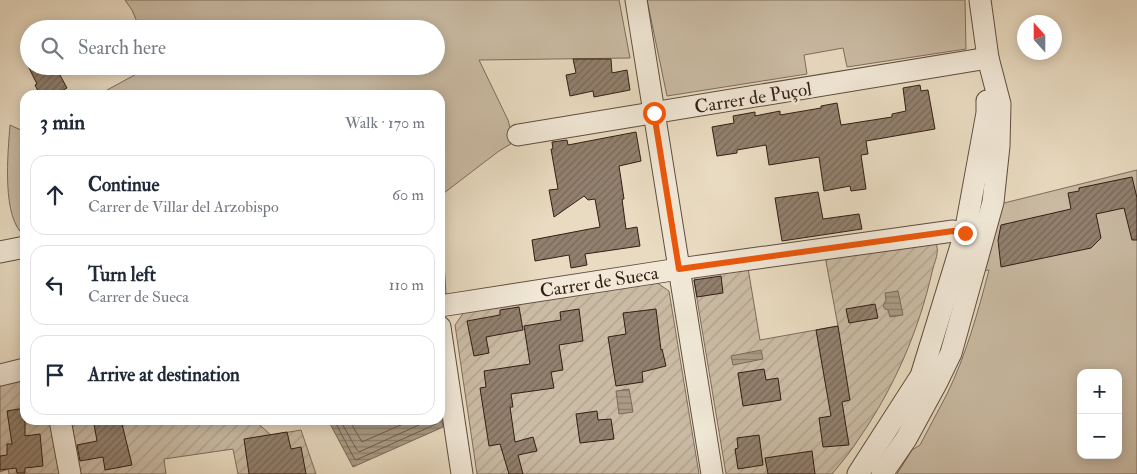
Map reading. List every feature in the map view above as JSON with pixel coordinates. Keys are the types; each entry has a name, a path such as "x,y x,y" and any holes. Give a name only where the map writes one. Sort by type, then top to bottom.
{"street":[{"path":"636,0 712,474"},
{"path":"882,474 906,439 951,353 993,202 999,146 1000,104 988,58 980,0"},
{"path":"858,474 921,376 965,233 987,113 988,58"},
{"name":"Carrer de Puçol","path":"518,135 988,58"},
{"name":"Carrer de Sueca","path":"445,305 679,269 953,231 965,233"},
{"path":"0,252 20,248"},
{"path":"445,360 462,474"},
{"path":"0,374 20,370"},
{"path":"61,425 70,474"}],"shaded area":[{"path":"125,0 619,0 630,58 479,60 508,120 514,142 499,151 445,192 445,90 107,90 135,75 445,75 445,20 136,20"},
{"path":"647,0 965,0 966,49 847,67 843,48 804,55 807,74 667,96"},
{"path":"10,125 20,130 20,230 12,215 9,201"},
{"path":"1137,170 1137,474 897,474 912,450 920,445 954,379 966,349 989,270 982,271 996,205"},
{"path":"935,242 937,253 927,294 904,358 884,399 854,447 832,474 726,474 694,281 695,277 748,268 760,340 838,326 825,256"},
{"path":"656,282 669,291 699,474 477,474 455,325 464,312"},
{"path":"20,381 20,425 51,425 60,474 9,474 8,469 0,472 0,384"},
{"path":"72,425 260,425 271,435 301,430 316,474 238,474 233,449 164,459 166,474 81,474"}],"water":[{"path":"898,291 903,315 890,317 888,310 883,306 886,300 885,293"},
{"path":"761,350 763,359 733,365 731,356"},
{"path":"629,389 633,412 619,414 616,391"},
{"path":"331,425 443,425 443,427 353,467"}],"building":[{"path":"573,59 611,59 612,73 627,70 630,90 594,97 593,91 570,96 566,75 576,73"},
{"path":"32,75 60,75 67,88 63,90 38,90 35,85 37,84"},
{"path":"920,85 921,91 928,90 935,129 866,141 868,154 861,155 866,189 851,191 850,186 824,191 819,157 769,165 766,145 717,156 712,127 734,123 733,116 755,112 755,116 780,111 780,115 821,108 821,106 837,103 841,125 892,117 892,114 906,111 903,88"},
{"path":"636,132 641,161 619,166 626,229 637,227 640,246 585,254 587,265 571,268 569,255 535,261 532,240 600,227 595,199 588,200 584,196 554,217 549,190 558,189 551,149 553,149 552,142 567,140 568,145"},
{"path":"1132,177 1137,198 1137,240 1132,240 1124,208 1096,214 1101,238 1091,248 1001,267 998,240 1001,225 1071,209 1068,193 1079,191 1079,188"},
{"path":"818,192 823,219 859,214 862,229 782,241 775,198"},
{"path":"721,276 723,293 697,297 694,280"},
{"path":"875,304 878,318 849,323 846,309"},
{"path":"519,307 523,330 486,337 489,353 474,356 467,321 500,315 500,310"},
{"path":"579,309 583,341 559,345 563,370 551,372 554,388 511,394 513,407 510,407 515,442 533,437 537,451 518,455 523,474 509,474 500,444 489,446 480,388 486,387 484,371 530,364 524,326 561,320 560,312"},
{"path":"656,309 661,350 666,366 642,372 643,382 616,386 608,337 626,334 623,313"},
{"path":"838,326 850,400 842,402 849,445 823,447 819,418 831,416 816,330"},
{"path":"764,369 766,380 778,378 781,400 743,406 738,373"},
{"path":"20,409 20,425 25,425 25,436 40,434 43,466 25,468 25,473 17,473 16,468 0,470 0,456 7,455 7,444 12,444 7,411"},
{"path":"597,411 598,420 611,419 614,439 580,443 576,414"},
{"path":"94,425 122,425 132,465 105,470 103,457 80,461 77,445 97,441"},
{"path":"287,432 291,449 301,447 306,474 249,474 244,439"},
{"path":"759,435 763,465 738,469 735,449 738,448 737,438"},
{"path":"812,451 815,474 768,474 765,458"}],"route":[{"path":"654,113 679,269 953,231 965,233"}]}
